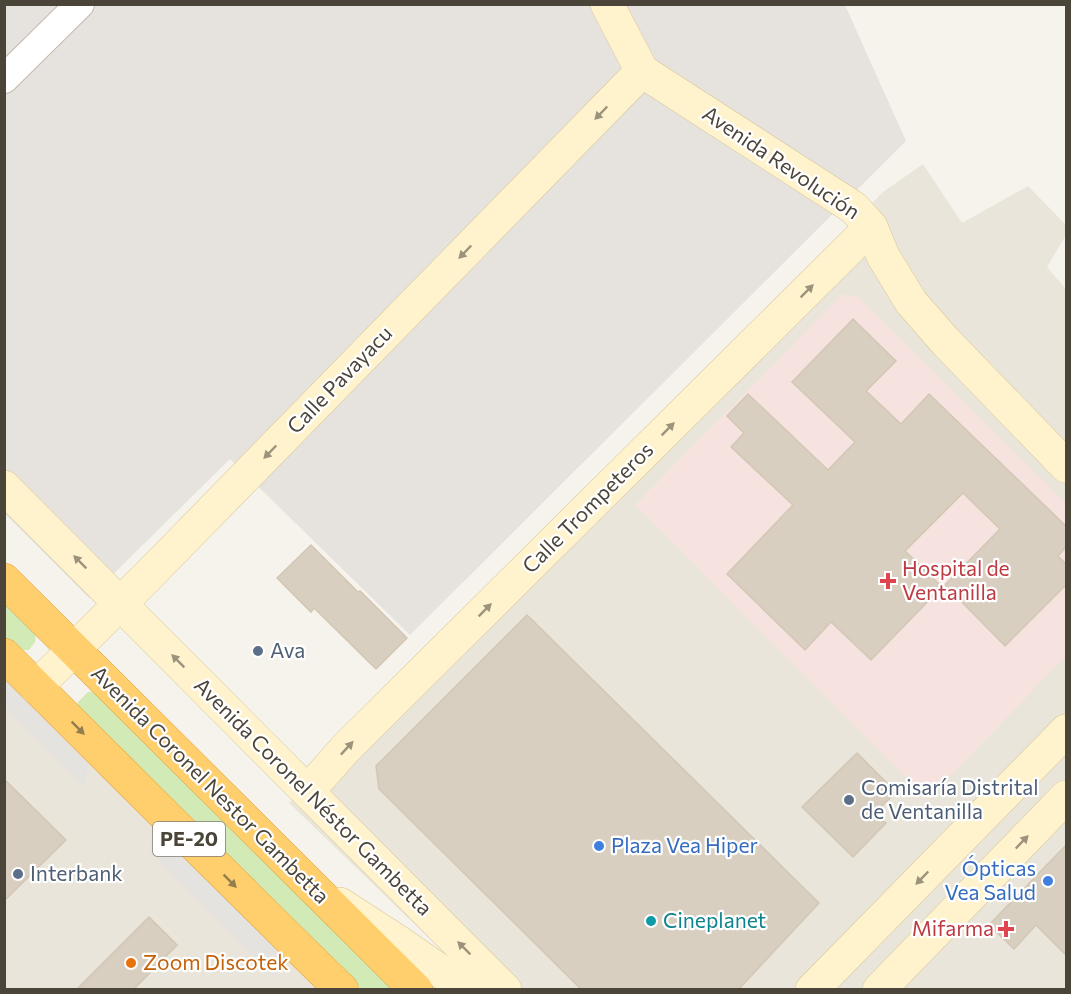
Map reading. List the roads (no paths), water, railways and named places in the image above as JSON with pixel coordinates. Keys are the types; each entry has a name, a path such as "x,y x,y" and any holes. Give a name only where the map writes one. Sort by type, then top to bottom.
{"highway":[{"name":"Avenida Coronel Nestor Gambetta","path":"4,580 416,990"},
{"name":"PE-20","path":"4,655 342,990"}],"street":[{"path":"4,79 80,4"},
{"name":"Avenida Revolución","path":"607,4 642,71 854,208 871,227 883,256 911,302 945,341 1066,466"},
{"name":"Calle Pavayacu","path":"36,687 121,604 642,71"},
{"name":"Calle Trompeteros","path":"308,791 346,748 871,227"},
{"name":"Avenida Coronel Néstor Gambetta","path":"4,487 505,990"},
{"path":"812,990 1066,731"},
{"path":"879,990 1066,797"},
{"path":"314,887 398,941 468,990"}],"place":[{"name":"Hospital de Ventanilla","path":"888,581"},
{"name":"Ava","path":"258,651"},
{"name":"Comisaría Distrital de Ventanilla","path":"849,800"},
{"name":"Plaza Vea Hiper","path":"599,846"},
{"name":"Interbank","path":"18,874"},
{"name":"Ópticas Vea Salud","path":"1048,881"},
{"name":"Cineplanet","path":"651,921"},
{"name":"Mifarma","path":"1006,929"},
{"name":"Zoom Discotek","path":"131,963"}]}
